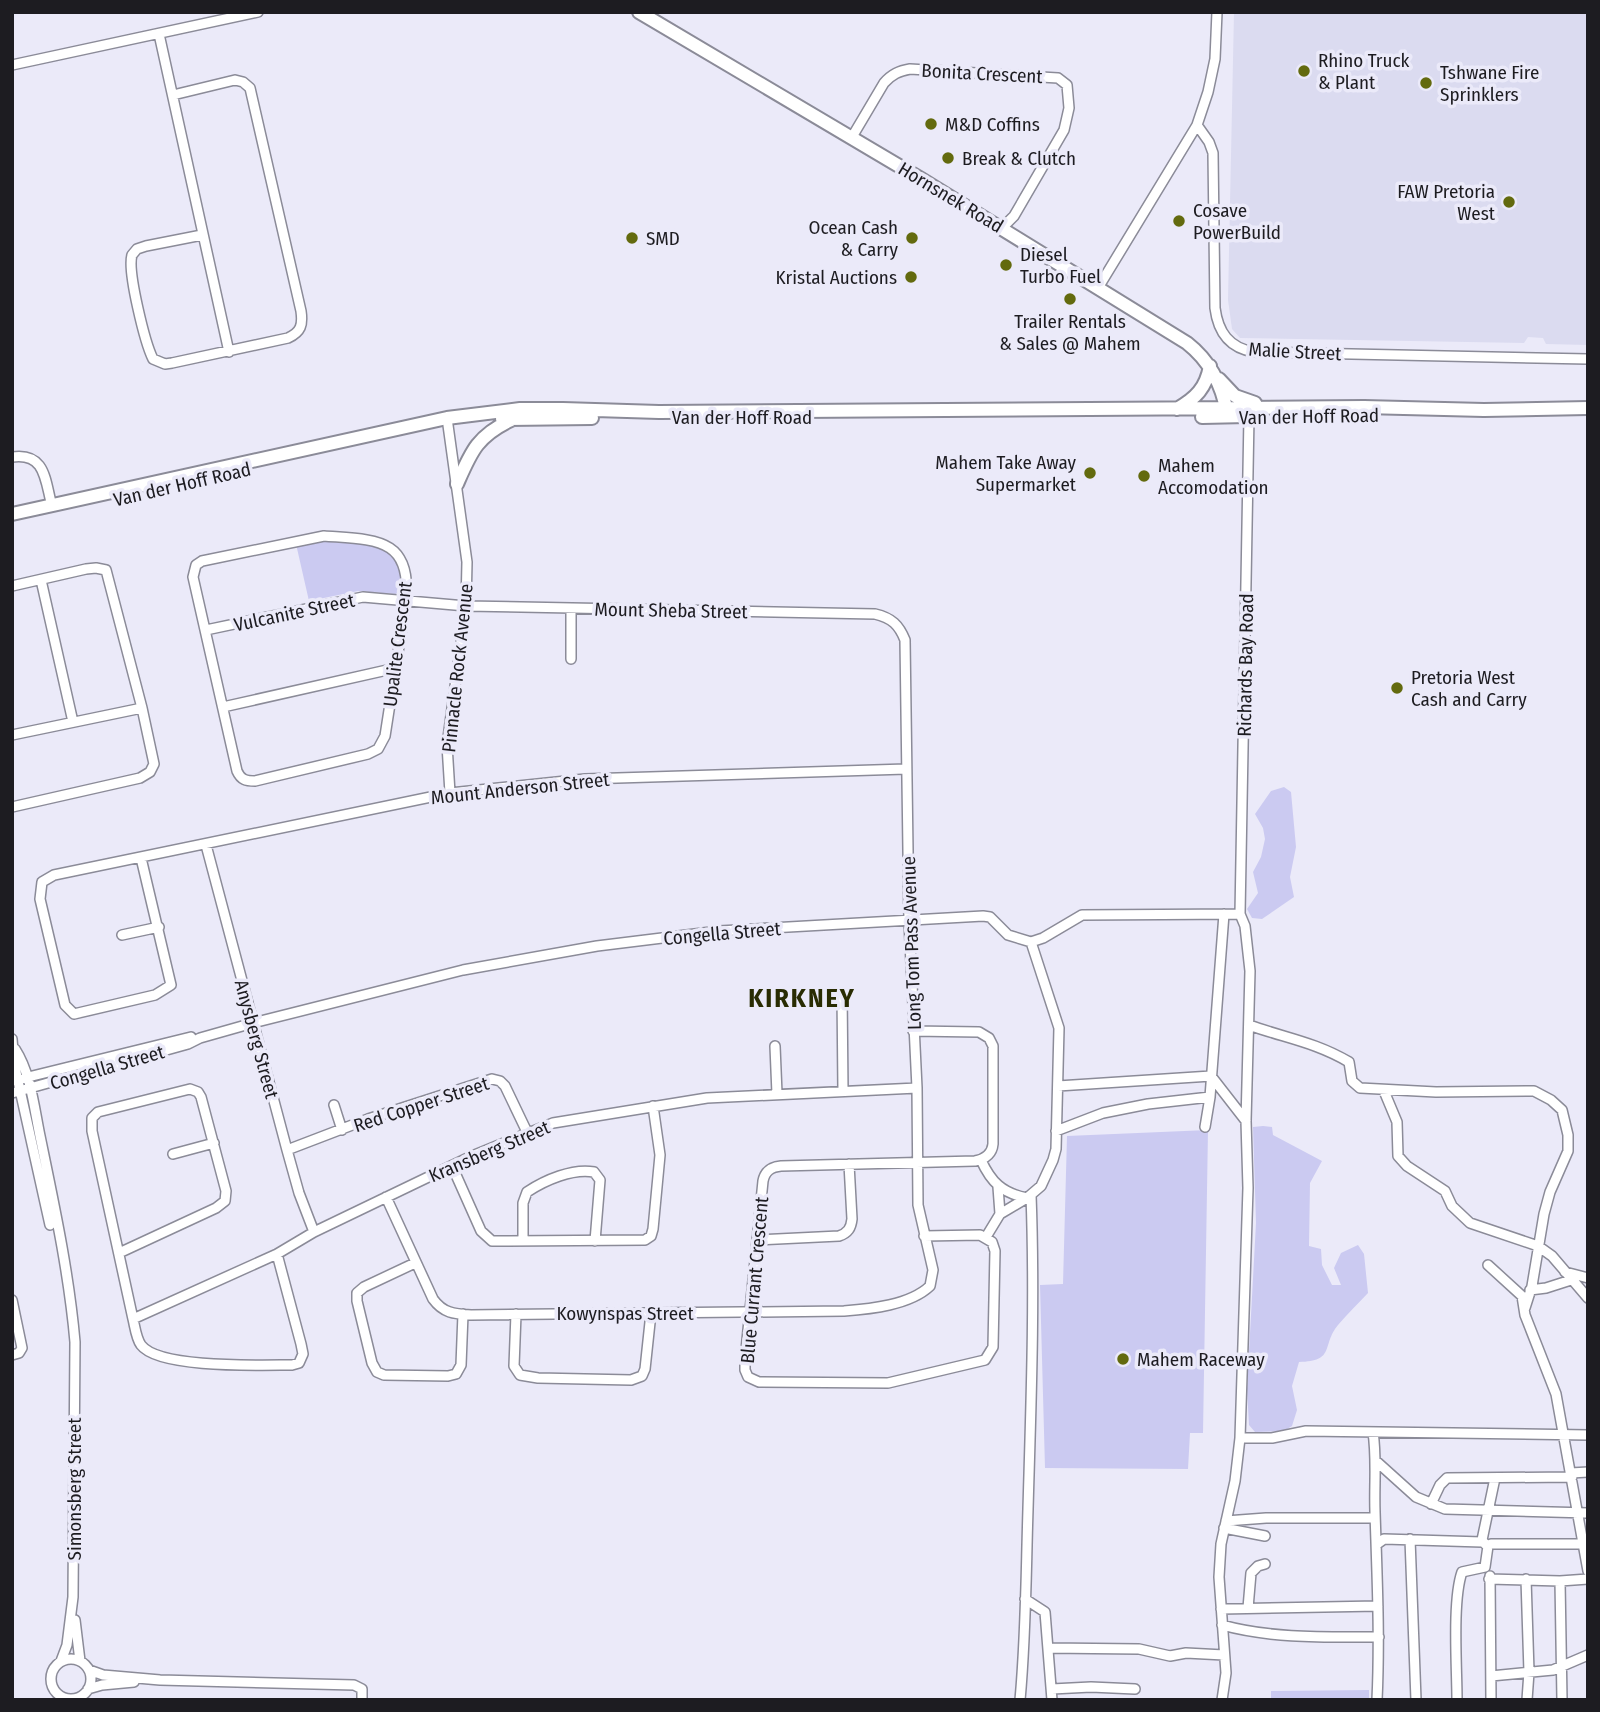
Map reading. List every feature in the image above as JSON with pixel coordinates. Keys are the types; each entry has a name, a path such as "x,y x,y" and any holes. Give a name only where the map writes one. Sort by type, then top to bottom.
{"main road":[{"name":"Hornsnek Road","path":"639,12 852,137 1187,342 1202,355 1213,371 1226,412"},
{"path":"1177,409 1198,396 1213,371 1236,396 1246,401 1293,408"},
{"name":"Van der Hoff Road","path":"12,523 447,422 514,418 1226,412 1293,408 1588,408"},
{"name":"Van der Hoff Road","path":"12,514 507,410 659,412 1177,409 1249,416 1422,414 1484,410"},
{"path":"457,484 477,443 514,418"}],"street":[{"path":"12,65 258,12"},
{"path":"1098,288 1197,125 1215,59 1217,12"},
{"path":"159,34 229,352"},
{"name":"Bonita Crescent","path":"852,137 884,83 900,71 911,69 1052,76 1063,81 1069,89 1070,97 1064,130 1013,216 1002,228"},
{"path":"173,95 234,80 243,82 250,88 301,311 302,325 296,334 229,352 172,363 159,362 151,354 132,275 132,255 146,246 202,235"},
{"name":"Malie Street","path":"1197,125 1213,153 1217,324 1232,344 1254,352 1588,359"},
{"name":"Richards Bay Road","path":"1222,1700 1226,1673 1219,1577 1225,1524 1236,1482 1240,1438 1248,1188 1246,1121 1250,971 1245,926 1240,914 1249,416"},
{"name":"Pinnacle Rock Avenue","path":"447,422 467,562 466,606 447,745 450,793"},
{"path":"12,457 29,456 40,465 52,506"},
{"name":"Upalite Crescent","path":"315,537 373,540 392,548 407,577 406,601 385,736 380,747 368,754 323,765 255,780 243,779 237,771 194,577 194,570 199,563 315,537"},
{"path":"12,586 96,568 106,570 154,759 153,767 145,775 12,807"},
{"path":"41,580 73,722"},
{"name":"Vulcanite Street","path":"206,631 354,598 372,597 466,606"},
{"name":"Mount Sheba Street","path":"466,606 875,614"},
{"path":"571,608 571,659"},
{"name":"Long Tom Pass Avenue","path":"875,614 892,620 900,627 905,640 909,921 917,1088 918,1205 933,1270 930,1286"},
{"path":"223,707 396,668"},
{"path":"12,735 142,708"},
{"name":"Mount Anderson Street","path":"141,858 171,980 169,989 155,995 74,1014 65,1004 40,899 42,883 54,875 450,793 585,779 906,769"},
{"name":"Anysberg Street","path":"206,845 287,1150 314,1232"},
{"path":"1205,1127 1210,1097 1224,914"},
{"path":"924,1236 986,1237 1000,1214 1029,1197 1041,1186 1053,1160 1059,1028 1031,942 1082,915 1240,914"},
{"name":"Congella Street","path":"21,1091 253,1023 463,970 597,946 719,931 983,916 990,917 1008,935 1031,942"},
{"path":"122,935 159,927"},
{"path":"842,992 843,1091"},
{"path":"1249,1025 1315,1044 1349,1062 1352,1081 1357,1087 1384,1091 1534,1091 1558,1105 1564,1117 1569,1147 1550,1192 1525,1315 1556,1394 1588,1571"},
{"path":"914,1031 979,1032 991,1041 993,1144 990,1153 981,1160 998,1187 1013,1195 1029,1197"},
{"name":"Congella Street","path":"19,1079 189,1037 200,1038"},
{"name":"Simonsberg Street","path":"12,1039 22,1060 19,1079 21,1091 67,1303 72,1315 75,1351 73,1597 67,1645 61,1661"},
{"path":"775,1046 777,1094"},
{"path":"1058,1086 1211,1076"},
{"path":"1211,1076 1246,1121"},
{"name":"Red Copper Street","path":"287,1150 368,1119 492,1079 505,1086 527,1132"},
{"name":"Kransberg Street","path":"133,1319 277,1254 314,1232 452,1166 553,1123 707,1098 917,1088"},
{"path":"119,1253 224,1203 226,1194 201,1095 192,1089 94,1115 91,1120 92,1131 133,1319 139,1342 144,1348 181,1361 203,1364 298,1364 302,1359 301,1344 277,1254"},
{"path":"1384,1091 1397,1122 1398,1156 1407,1166 1445,1191 1452,1206 1470,1223 1538,1246 1552,1256 1563,1271 1582,1280 1588,1298"},
{"path":"1056,1131 1103,1113 1148,1104 1210,1097"},
{"path":"334,1105 342,1130"},
{"path":"452,1166 481,1231 492,1241 641,1241 648,1238 652,1232 660,1161 653,1106"},
{"path":"173,1154 214,1143"},
{"name":"Blue Currant Crescent","path":"981,1160 781,1166 770,1169 763,1181 749,1312 745,1370 748,1377 754,1381 880,1384 981,1363 990,1356 993,1347 995,1251 992,1242 986,1237"},
{"path":"758,1240 845,1234 852,1219 849,1164"},
{"path":"523,1241 523,1203 527,1192 556,1178 584,1171 594,1172 600,1180 595,1241"},
{"path":"998,1187 1000,1214"},
{"name":"Kowynspas Street","path":"386,1197 433,1298 439,1307 449,1312 516,1314 862,1310 915,1297 930,1286"},
{"path":"1020,1700 1024,1657 1034,1274 1029,1197"},
{"path":"415,1263 364,1287 357,1293 356,1301 372,1363 377,1372 384,1375 456,1374 461,1365 463,1314"},
{"path":"1488,1265 1518,1292 1525,1308"},
{"path":"1530,1290 1582,1280"},
{"path":"12,1300 22,1348 12,1356"},
{"path":"516,1314 514,1366 520,1376 631,1380 642,1376 645,1369 651,1312"},
{"path":"1240,1438 1272,1438 1306,1431 1588,1435"},
{"path":"1373,1432 1376,1461 1379,1637 1377,1700"},
{"path":"1376,1461 1416,1497 1445,1509 1588,1513"},
{"path":"1431,1504 1440,1485 1447,1478 1572,1475 1588,1472"},
{"path":"1491,1700 1489,1579 1485,1544 1487,1511 1494,1478"},
{"path":"1225,1524 1266,1518 1375,1518"},
{"path":"1225,1524 1265,1536"},
{"path":"1377,1544 1384,1539 1485,1544 1581,1544"},
{"path":"1410,1539 1416,1700"},
{"path":"1248,1608 1251,1573 1258,1566 1265,1564"},
{"path":"1457,1700 1457,1633 1461,1573 1486,1565"},
{"path":"1489,1579 1588,1579"},
{"path":"1526,1579 1529,1672 1527,1700"},
{"path":"1560,1581 1562,1700"},
{"path":"73,1597 80,1661"},
{"path":"1025,1599 1045,1612 1052,1700"},
{"path":"1221,1609 1378,1605"},
{"path":"1222,1625 1241,1631 1281,1636 1379,1637"},
{"path":"1048,1648 1139,1649 1170,1656 1186,1653 1224,1655"},
{"path":"1491,1676 1553,1671 1587,1656"},
{"path":"160,1680 102,1685 71,1699 60,1697 54,1690 51,1678 55,1666 67,1659 80,1661 89,1670 103,1675 160,1680 354,1685 362,1689 362,1700"},
{"path":"83,1695 91,1683 89,1670"},
{"path":"1052,1689 1135,1689"}],"shaded area":[{"path":"1234,12 1588,12 1588,345 1546,344 1543,338 1528,337 1524,343 1240,338 1232,329 1228,300"},
{"path":"316,539 359,541 390,550 403,575 401,592 395,594 358,591 309,601 296,544"},
{"path":"1284,787 1291,792 1296,847 1290,877 1294,897 1262,919 1252,918 1247,909 1258,893 1253,872 1261,857 1265,839 1263,828 1255,814 1271,791"},
{"path":"1253,1127 1272,1127 1273,1135 1322,1161 1310,1183 1309,1246 1321,1249 1322,1265 1332,1285 1341,1285 1334,1268 1341,1253 1358,1245 1364,1254 1368,1293 1338,1325 1323,1355 1318,1359 1299,1362 1292,1386 1297,1410 1292,1426 1284,1431 1255,1432 1249,1425 1247,1389 1256,1223"},
{"name":"Mahem Raceway","path":"1208,1130 1203,1433 1190,1433 1188,1469 1045,1468 1040,1285 1063,1284 1067,1136"},
{"path":"1369,1690 1369,1700 1271,1700 1271,1691"}],"place":[{"name":"Rhino Truck & Plant","path":"1304,71"},
{"name":"Tshwane Fire Sprinklers","path":"1426,83"},
{"name":"M&D Coffins","path":"931,124"},
{"name":"Break & Clutch","path":"948,158"},
{"name":"FAW Pretoria West","path":"1509,202"},
{"name":"Cosave PowerBuild","path":"1179,221"},
{"name":"SMD","path":"632,238"},
{"name":"Ocean Cash & Carry","path":"912,238"},
{"name":"Diesel Turbo Fuel","path":"1006,265"},
{"name":"Kristal Auctions","path":"911,277"},
{"name":"Trailer Rentals & Sales @ Mahem","path":"1070,299"},
{"name":"Mahem Take Away Supermarket","path":"1090,473"},
{"name":"Mahem Accomodation","path":"1144,476"},
{"name":"Pretoria West Cash and Carry","path":"1397,688"},
{"name":"Mahem Raceway","path":"1123,1359"}],"district":[{"name":"KIRKNEY","path":"802,998"}]}
